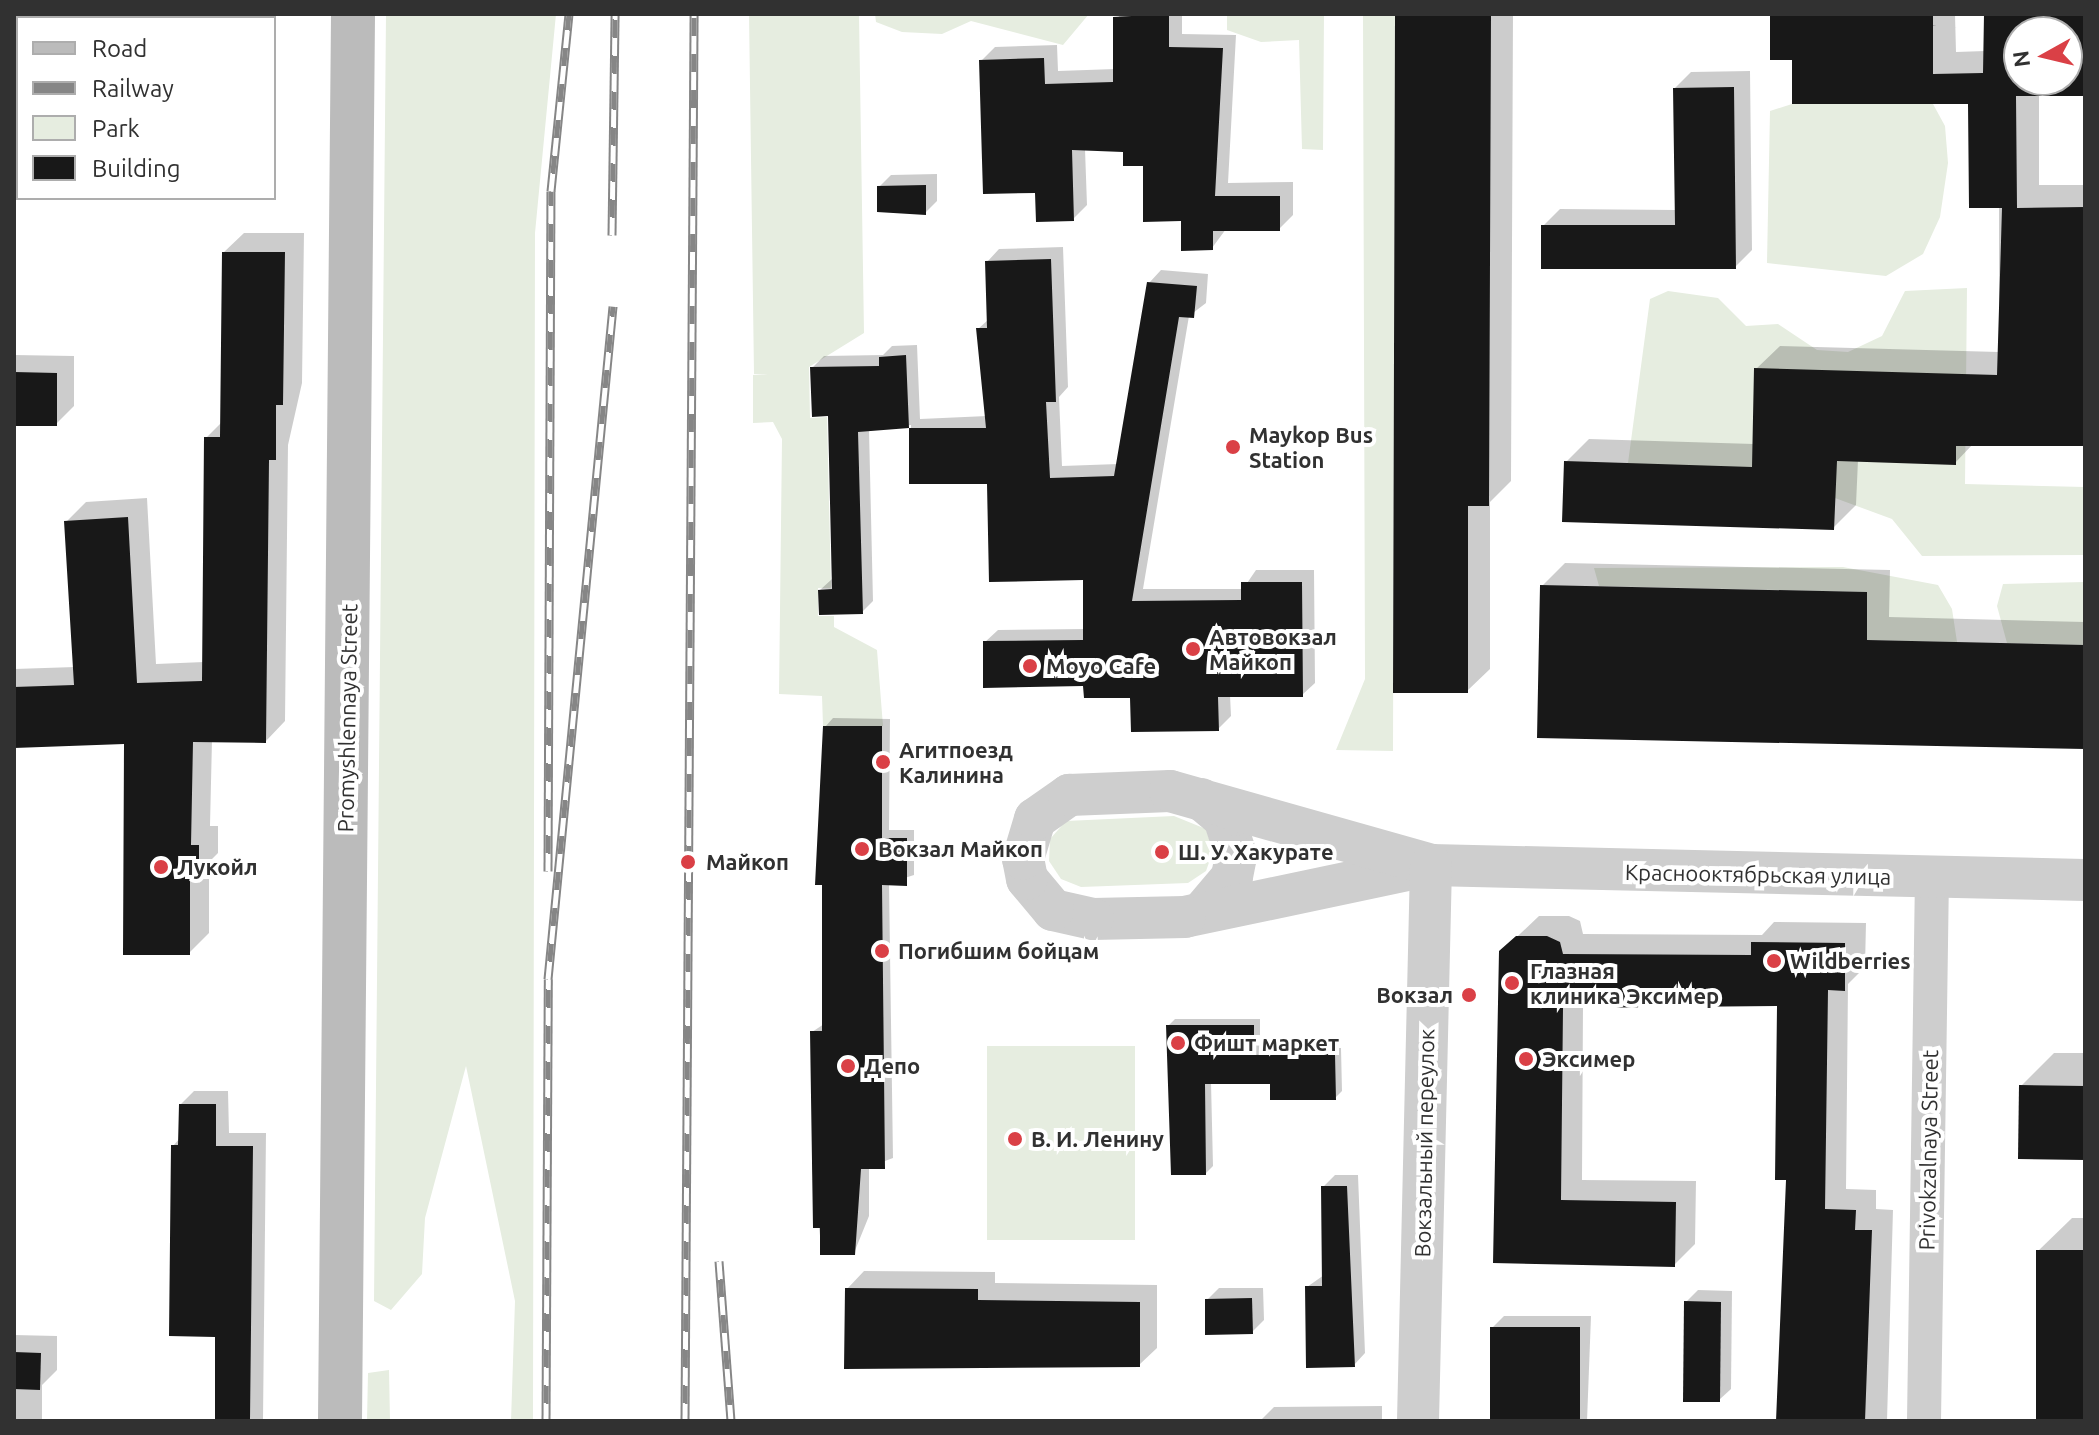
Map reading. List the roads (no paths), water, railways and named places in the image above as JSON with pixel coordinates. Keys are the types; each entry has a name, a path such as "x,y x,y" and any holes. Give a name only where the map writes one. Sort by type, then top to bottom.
{"main road":[{"name":"Promyshlennaya Street","path":"340,1421 353,14"}],"street":[{"path":"1170,791 1431,865 1205,909 1185,917 1072,918 1038,897 1023,859 1035,819 1069,795 1170,791"},
{"path":"1200,798 1224,818 1236,856 1232,877 1205,909"},
{"name":"Краснооктябрьская улица","path":"1431,865 2085,880"},
{"name":"Вокзальный переулок","path":"1418,1421 1431,865"},
{"name":"Privokzalnaya Street","path":"1924,1421 1932,878"}],"railway":[{"path":"548,871 551,191 569,14"},
{"path":"612,235 615,14"},
{"path":"685,1421 694,14"},
{"path":"546,1421 548,979 613,306"},
{"path":"719,1261 731,1421"}],"place":[{"name":"Maykop Bus Station","path":"1233,447"},
{"name":"Автовокзал Майкоп","path":"1193,649"},
{"name":"Moyo Cafe","path":"1030,666"},
{"name":"Агитпоезд Калинина","path":"883,762"},
{"name":"Вокзал Майкоп","path":"862,849"},
{"name":"Ш. У. Хакурате","path":"1162,852"},
{"name":"Майкоп","path":"688,862"},
{"name":"Лукойл","path":"161,867"},
{"name":"Погибшим бойцам","path":"882,951"},
{"name":"Wildberries","path":"1774,961"},
{"name":"Глазная клиника Эксимер","path":"1512,983"},
{"name":"Вокзал","path":"1469,995"},
{"name":"Фишт маркет","path":"1178,1043"},
{"name":"Эксимер","path":"1526,1059"},
{"name":"Депо","path":"848,1066"},
{"name":"В. И. Ленину","path":"1015,1139"}]}
